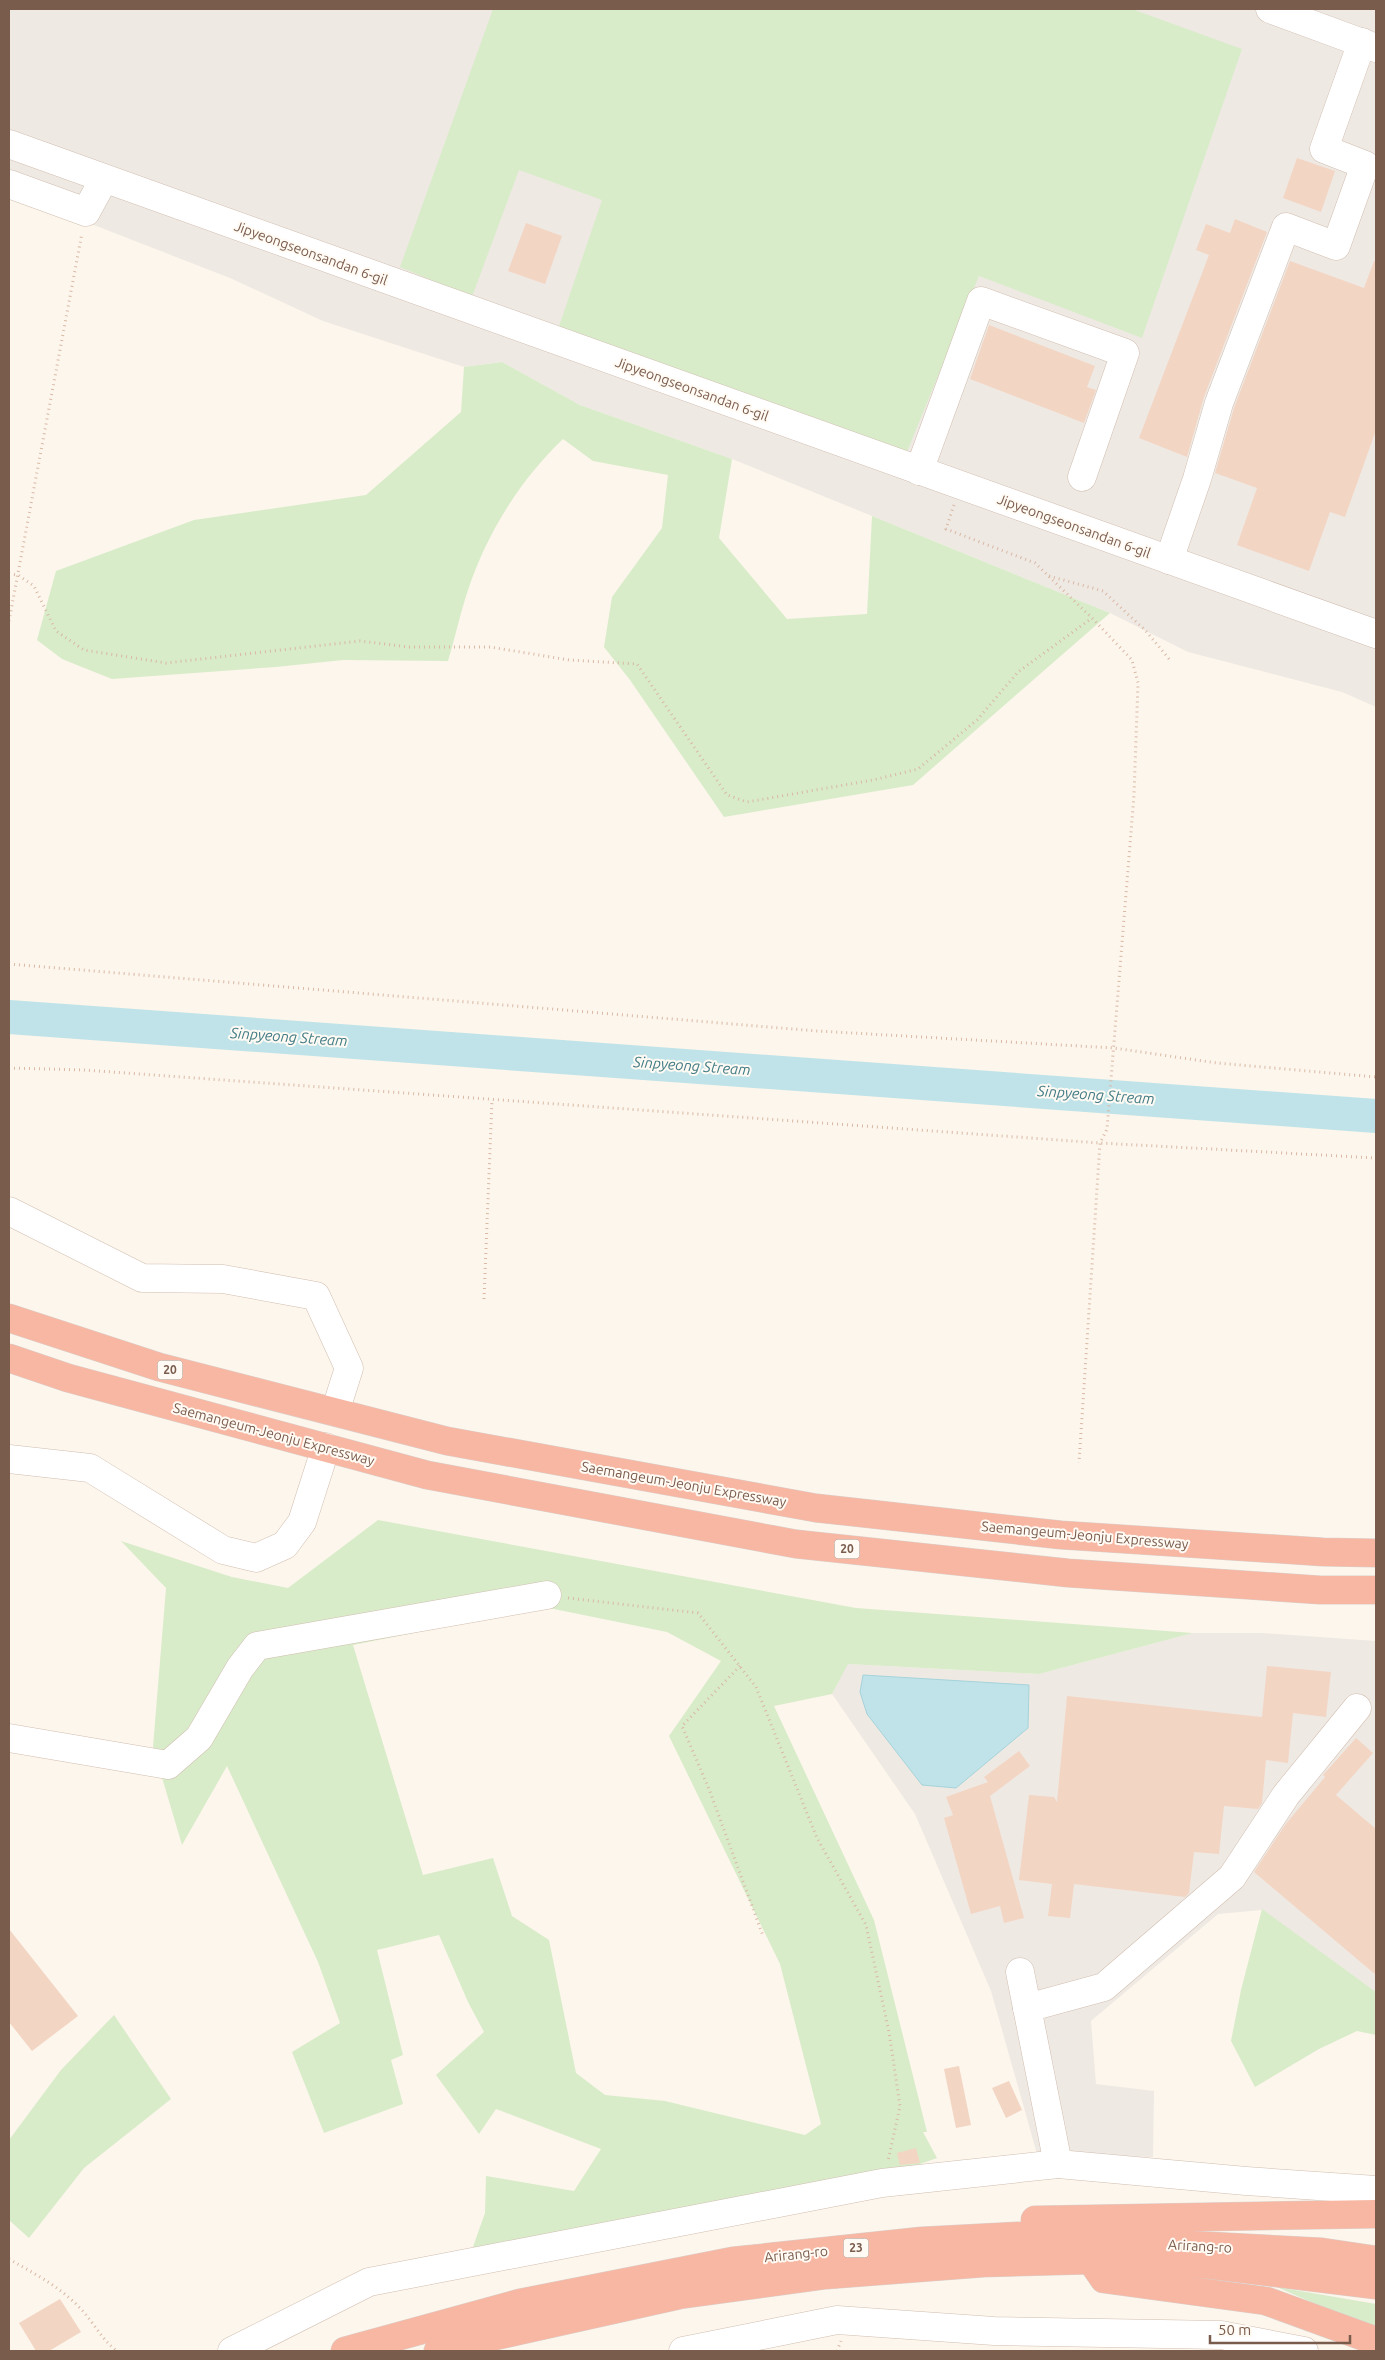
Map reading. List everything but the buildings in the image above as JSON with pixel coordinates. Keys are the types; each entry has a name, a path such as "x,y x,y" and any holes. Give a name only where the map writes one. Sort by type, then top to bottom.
{"highway":[{"name":"Saemangeum-Jeonju Expressway","path":"9,1318 159,1367 448,1441 816,1508 1061,1535 1323,1552 1376,1553"},
{"name":"Saemangeum-Jeonju Expressway","path":"9,1358 68,1378 427,1475 796,1544 1068,1573 1320,1590 1376,1590"},
{"path":"1018,2236 1032,2220 1376,2214"},
{"name":"Arirang-ro","path":"345,2351 520,2304 733,2261 922,2241 1018,2236 1322,2252 1376,2260"},
{"path":"1091,2260 1104,2279 1266,2301 1376,2341"},
{"name":"Arirang-ro","path":"438,2351 468,2342 679,2295 826,2275 983,2263 1091,2260 1204,2264 1376,2285"}],"street":[{"path":"1169,560 1197,479 1219,403 1286,227 1336,246 1365,165 1324,150 1369,45 1270,9"},
{"name":"Jipyeongseonsandan 6-gil","path":"9,144 1376,634"},
{"path":"9,184 86,212 104,179"},
{"path":"919,471 981,301 1125,353 1082,477"},
{"path":"9,1211 142,1278 224,1279 316,1296 350,1368 335,1412"},
{"path":"9,1459 90,1468 223,1550 256,1558 285,1545 302,1522 326,1448"},
{"path":"9,1738 168,1765 198,1738 240,1668 258,1646 548,1595"},
{"path":"1027,2008 1104,1987 1232,1877 1286,1795 1357,1708"},
{"path":"1020,1972 1058,2164"},
{"path":"232,2351 369,2282 882,2183 1058,2164 1246,2181 1376,2190"},
{"path":"683,2351 837,2320 994,2331 1221,2335 1304,2351"}],"path":[{"path":"9,620 86,212"},
{"path":"961,486 946,529 1034,563 1092,618 1132,660 1138,683 1134,795 1114,1048 1106,1129 1100,1142 1078,1463"},
{"path":"9,574 18,576 34,586 56,631 84,650 166,663 360,641 409,647 490,647 569,660 637,664 727,795 747,802 873,780 918,770 977,720 1018,672 1092,618"},
{"path":"1048,576 1103,591 1144,630 1170,660"},
{"path":"9,964 807,1030 1114,1048 1217,1063 1376,1077"},
{"path":"9,1068 84,1070 1100,1142 1376,1158"},
{"path":"484,1299 492,1100"},
{"path":"548,1595 698,1613 756,1687 817,1838 866,1925 889,2032 900,2106 882,2183"},
{"path":"740,1666 682,1726 709,1789 764,1936"},
{"path":"9,2259 58,2288 80,2308 108,2344 117,2351"}],"shaded area":[{"path":"9,9 1376,9 1376,707 1342,692 1188,652 1110,613 732,459 580,405 502,362 464,367 323,321 230,278 9,192"},
{"path":"1193,1633 1263,1633 1376,1641 1376,1992 1262,1910 1218,1914 1091,2021 1096,2084 1154,2091 1153,2157 1037,2154 991,1991 915,1814 832,1694 847,1664 1039,1674"}],"green space":[{"path":"493,9 1132,9 1242,49 1142,338 979,276 904,459 558,329 602,200 519,170 472,297 400,267"},
{"path":"502,362 580,405 732,459 719,538 787,619 867,614 872,516 1110,613 913,785 724,817 630,680 604,647 612,597 662,528 668,475 593,461 563,439 547,455 519,490 495,528 468,590 448,661 343,660 112,679 62,659 37,640 56,571 194,520 366,495 461,412 464,367"},
{"path":"378,1520 856,1608 1193,1633 1039,1674 848,1664 832,1694 774,1706 874,1920 927,2132 923,2132 937,2158 878,2179 469,2258 485,2213 486,2176 574,2191 601,2149 496,2109 479,2134 436,2075 484,2032 468,2002 439,1935 377,1950 403,2055 391,2060 403,2104 324,2133 292,2052 340,2023 318,1962 227,1766 182,1845 153,1747 166,1588 121,1541 232,1577 288,1588","holes":["544,1607 667,1632 721,1661 669,1736 780,1964 821,2124 805,2135 665,2101 605,2095 576,2073 549,1940 512,1916 493,1858 423,1875 353,1645"]},
{"path":"1262,1909 1376,1992 1376,2035 1357,2031 1319,2049 1255,2087 1231,2041 1241,1990"},
{"path":"114,2015 171,2099 84,2168 29,2238 9,2220 9,2140 61,2070"},
{"path":"1277,2287 1376,2304 1376,2331"}],"water":[{"path":"863,1675 1029,1685 1028,1728 956,1788 922,1785 867,1714 860,1692"}],"waterway":[{"name":"Sinpyeong Stream","path":"9,1017 1376,1116"}]}
